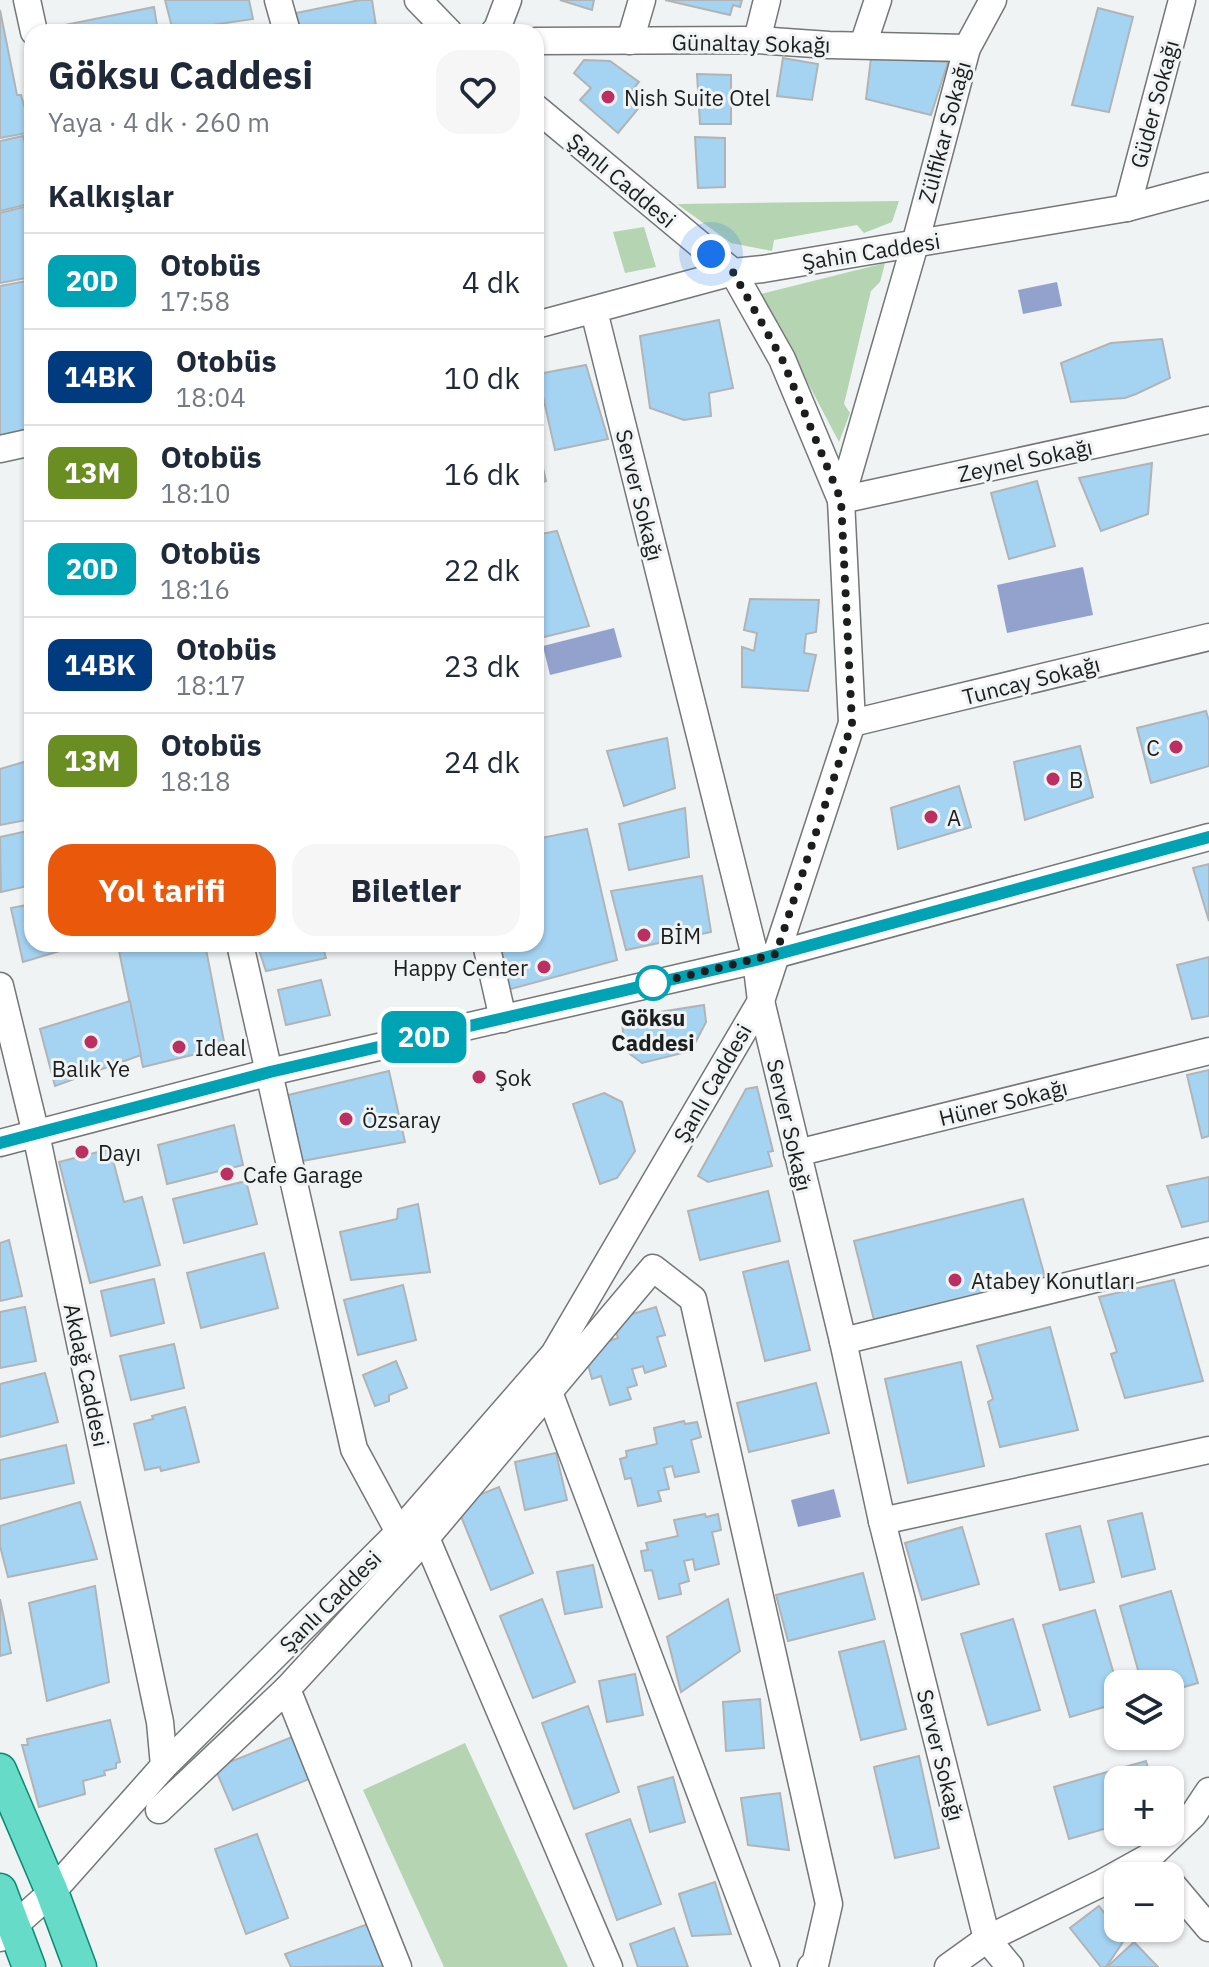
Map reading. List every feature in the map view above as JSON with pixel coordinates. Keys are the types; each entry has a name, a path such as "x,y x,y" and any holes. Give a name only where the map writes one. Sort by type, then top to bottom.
{"main road":[{"path":"0,1770 80,1967"},
{"path":"0,1890 7,1932 29,1967"}],"street":[{"path":"27,0 32,24"},
{"path":"278,0 285,24"},
{"path":"418,0 441,24"},
{"path":"499,24 508,0"},
{"path":"630,41 642,0"},
{"path":"757,40 767,0"},
{"path":"863,45 878,0"},
{"name":"Zülfikar Sokağı","path":"841,500 915,244 967,48 993,0"},
{"name":"Güder Sokağı","path":"1127,208 1182,0"},
{"name":"Günaltay Sokağı","path":"544,41 757,40 967,48"},
{"name":"Şanlı Caddesi","path":"7,1932 52,1892 164,1766 399,1532 554,1354 761,1001 766,957 852,723 841,500 782,359 733,272 544,115"},
{"name":"Şahin Caddesi","path":"544,323 733,272 1127,208 1209,186"},
{"name":"Server Sokağı","path":"594,311 766,957"},
{"name":"Zeynel Sokağı","path":"841,500 1209,420"},
{"path":"0,449 24,444"},
{"name":"Tuncay Sokağı","path":"852,723 1209,637"},
{"path":"0,1143 270,1072 766,957 1209,837"},
{"path":"242,952 354,1449 399,1532"},
{"path":"488,952 503,1019"},
{"name":"Akdağ Caddesi","path":"0,986 36,1134 160,1722 164,1766"},
{"name":"Server Sokağı","path":"761,1001 843,1341 882,1521 987,1939"},
{"name":"Hüner Sokağı","path":"797,1153 1209,1051"},
{"path":"843,1341 1209,1251"},
{"path":"159,1810 287,1689 426,1538 653,1268 693,1299 829,1904 815,1965 811,1967"},
{"path":"549,1392 766,1967"},
{"path":"882,1521 1209,1450"},
{"path":"426,1538 609,1967"},
{"path":"287,1689 398,1967"},
{"path":"1160,1862 1209,1791"},
{"path":"948,1967 987,1939 1104,1882"},
{"path":"1184,1899 1209,1928"},
{"path":"987,1939 1010,1967"}],"green space":[{"path":"899,201 892,222 864,233 857,225 774,240 772,251 731,243 677,204"},
{"path":"644,227 656,267 625,273 613,232"},
{"path":"885,263 880,282 871,291 844,404 850,413 839,442 761,294"},
{"path":"465,1743 568,1967 444,1967 363,1790"}],"water":[{"path":"1057,282 1062,306 1023,314 1018,290"},
{"path":"1083,567 1093,615 1007,633 997,585"},
{"path":"614,628 622,657 550,675 544,646"},
{"path":"834,1489 841,1517 798,1527 791,1500"}],"building":[{"path":"165,0 249,0 253,19 220,24 171,24"},
{"path":"372,0 376,24 299,24 296,13"},
{"path":"560,0 594,0 592,10"},
{"path":"665,0 742,0 740,7 733,5 730,15"},
{"path":"154,7 157,24 70,24"},
{"path":"1098,8 1133,17 1109,112 1072,105"},
{"path":"0,10 17,95 21,95 24,105 24,134 0,138"},
{"path":"783,58 818,64 812,100 777,96"},
{"path":"871,58 948,62 931,115 866,99"},
{"name":"Nish Suite Otel","path":"584,60 610,61 639,82 629,94 642,104 618,133 580,100 591,88 574,73"},
{"path":"697,74 731,75 731,124 700,124"},
{"path":"23,136 24,140 24,205 0,211 0,141"},
{"path":"695,137 725,138 725,187 698,188"},
{"path":"24,207 24,278 0,283 0,213"},
{"path":"24,282 24,430 0,435 0,286"},
{"path":"719,320 733,388 709,393 711,416 684,420 650,408 640,336"},
{"path":"1162,339 1170,378 1125,398 1071,402 1061,363 1111,343"},
{"path":"586,365 608,439 555,450 544,401 544,373"},
{"path":"1152,463 1148,514 1101,531 1079,478"},
{"path":"1037,481 1055,546 1009,559 991,493"},
{"path":"557,531 589,626 544,637 544,533"},
{"path":"750,599 819,600 816,632 806,634 804,653 816,655 808,691 742,687 742,647 754,651 757,633 744,630"},
{"name":"C","path":"1206,711 1209,721 1209,766 1151,783 1137,728"},
{"path":"667,738 675,788 624,806 607,751"},
{"name":"B","path":"1080,746 1093,797 1025,820 1014,762"},
{"path":"24,762 24,820 0,825 0,769"},
{"name":"A","path":"959,786 971,827 898,849 891,808"},
{"path":"685,808 689,857 629,870 619,824"},
{"path":"587,829 617,960 507,990 498,952 544,952 544,837"},
{"path":"24,832 24,887 1,892 0,837"},
{"path":"1209,864 1209,921 1193,868"},
{"path":"702,876 711,932 626,950 611,891"},
{"path":"24,906 24,952 56,952 23,962 11,908"},
{"path":"119,952 207,952 225,1047 143,1067"},
{"path":"260,952 324,952 326,958 266,971"},
{"path":"1209,957 1209,1016 1192,1019 1177,965"},
{"path":"321,980 330,1015 286,1025 278,990"},
{"name":"Balık Ye","path":"130,1001 141,1055 55,1086 40,1029"},
{"path":"704,1005 706,1022 691,1051 642,1063 626,1051 621,1018"},
{"path":"1209,1070 1209,1136 1202,1138 1187,1075"},
{"name":"Özsaray","path":"389,1071 405,1142 302,1161 288,1095"},
{"path":"757,1087 773,1151 768,1152 772,1166 708,1182 698,1176 746,1089"},
{"path":"604,1093 622,1102 635,1151 617,1178 600,1184 573,1104"},
{"path":"234,1125 243,1165 167,1184 158,1145"},
{"path":"110,1149 124,1202 142,1197 160,1265 90,1283 59,1162"},
{"path":"1209,1177 1209,1221 1182,1227 1167,1186"},
{"path":"246,1181 257,1224 184,1243 173,1199"},
{"path":"768,1191 780,1241 700,1260 688,1211"},
{"name":"Atabey Konutları","path":"1023,1199 1047,1284 874,1320 854,1241"},
{"path":"418,1204 430,1272 351,1280 340,1232 397,1219 398,1209"},
{"path":"9,1240 22,1296 0,1301 0,1243"},
{"path":"264,1253 278,1308 201,1328 187,1273"},
{"path":"788,1261 810,1350 765,1361 743,1272"},
{"path":"154,1279 164,1323 111,1336 101,1291"},
{"path":"1174,1280 1203,1381 1125,1398 1111,1354 1117,1352 1099,1297"},
{"path":"403,1285 416,1340 358,1355 344,1300"},
{"path":"25,1307 36,1361 0,1368 0,1312"},
{"path":"656,1307 665,1335 657,1337 666,1366 645,1373 643,1366 632,1369 637,1385 627,1388 631,1399 610,1405 601,1376 592,1379 586,1358 592,1346 618,1338 612,1320"},
{"path":"1050,1327 1078,1430 1000,1447 988,1402 993,1399 977,1346"},
{"path":"174,1344 184,1388 131,1400 120,1356"},
{"path":"396,1361 407,1388 389,1395 389,1401 375,1406 363,1375"},
{"path":"961,1362 984,1466 908,1483 885,1379"},
{"path":"45,1373 58,1422 0,1437 0,1384"},
{"path":"816,1383 829,1433 749,1452 737,1403"},
{"path":"185,1407 199,1462 161,1471 160,1467 145,1470 134,1424"},
{"path":"684,1421 685,1424 697,1422 701,1437 691,1440 699,1472 675,1477 672,1466 664,1468 669,1489 658,1491 661,1501 638,1506 631,1478 625,1479 620,1459 627,1457 626,1451 657,1444 654,1428"},
{"path":"66,1445 74,1483 0,1499 0,1460"},
{"path":"556,1453 567,1500 525,1510 515,1462"},
{"path":"499,1487 533,1573 491,1590 456,1504"},
{"path":"80,1502 97,1559 8,1577 0,1546 0,1526"},
{"path":"1142,1513 1155,1569 1122,1577 1108,1521"},
{"path":"705,1514 706,1517 718,1514 721,1530 712,1532 719,1564 695,1570 693,1559 684,1561 689,1581 679,1584 681,1594 659,1599 652,1570 645,1571 641,1551 648,1550 646,1543 678,1536 674,1520"},
{"path":"1080,1526 1094,1582 1060,1590 1046,1534"},
{"path":"962,1527 979,1584 922,1600 905,1543"},
{"path":"593,1565 602,1607 565,1614 557,1572"},
{"path":"863,1573 875,1619 788,1641 776,1595"},
{"path":"95,1586 109,1682 47,1701 29,1603"},
{"path":"1171,1591 1198,1683 1184,1687 1184,1670 1138,1670 1120,1606"},
{"path":"0,1599 11,1653 0,1656"},
{"path":"542,1599 575,1682 533,1698 500,1616"},
{"path":"728,1599 740,1651 681,1692 667,1637"},
{"path":"1095,1610 1113,1670 1104,1670 1104,1707 1070,1717 1043,1625"},
{"path":"1013,1619 1040,1710 988,1725 961,1634"},
{"path":"884,1641 906,1729 861,1740 839,1652"},
{"path":"635,1674 643,1715 607,1722 599,1681"},
{"path":"760,1699 764,1748 726,1751 723,1702"},
{"path":"588,1706 619,1792 574,1809 542,1723"},
{"path":"110,1720 120,1762 116,1763 116,1768 104,1771 105,1775 83,1781 85,1794 39,1807 22,1745 28,1745 27,1739"},
{"path":"297,1735 314,1777 233,1810 215,1768"},
{"path":"919,1756 939,1848 895,1858 874,1767"},
{"path":"1146,1761 1147,1766 1128,1766"},
{"path":"1104,1773 1104,1829 1069,1839 1054,1787"},
{"path":"673,1777 685,1822 650,1832 638,1787"},
{"path":"780,1793 789,1850 748,1845 741,1798"},
{"path":"630,1819 661,1904 617,1920 586,1834"},
{"path":"257,1834 288,1918 246,1934 215,1849"},
{"path":"715,1882 731,1934 692,1936 679,1894"},
{"path":"1099,1906 1104,1912 1104,1942 1123,1942 1106,1967 1101,1967 1070,1928"},
{"path":"368,1924 384,1966 291,1967 285,1954"},
{"path":"674,1928 688,1967 638,1967 630,1944"},
{"path":"1134,1942 1158,1967 1107,1967"}],"bus line":[{"name":"20D","path":"0,1143 270,1072 756,960 1209,837"}],"place":[{"name":"Nish Suite Otel","path":"608,97"},
{"name":"C","path":"1176,747"},
{"name":"B","path":"1053,779"},
{"name":"A","path":"931,817"},
{"name":"BİM","path":"644,935"},
{"name":"Happy Center","path":"544,967"},
{"name":"Göksu Caddesi","path":"653,983"},
{"name":"Balık Ye","path":"91,1042"},
{"name":"Ideal","path":"179,1047"},
{"name":"Şok","path":"479,1077"},
{"name":"Özsaray","path":"346,1119"},
{"name":"Dayı","path":"82,1152"},
{"name":"Cafe Garage","path":"227,1174"},
{"name":"Atabey Konutları","path":"955,1280"}],"route":[{"path":"653,983 644,986 776,954 852,723 841,500 782,359 733,272 711,254"}]}
